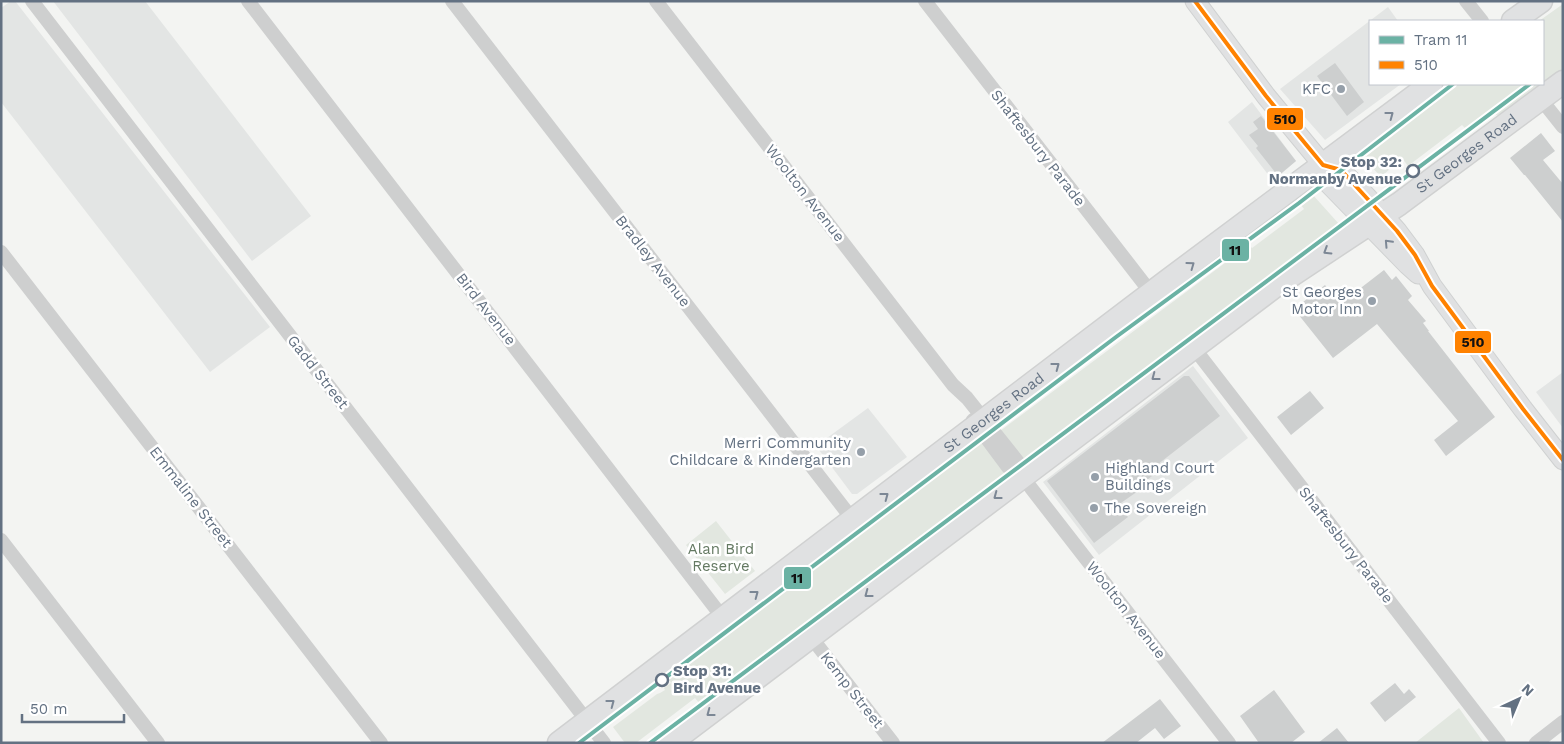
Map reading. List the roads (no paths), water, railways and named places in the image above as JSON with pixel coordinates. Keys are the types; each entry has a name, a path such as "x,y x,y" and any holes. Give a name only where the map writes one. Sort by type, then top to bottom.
{"highway":[{"path":"1514,20 1540,1"},
{"name":"St Georges Road","path":"670,743 1299,269 1376,220 1563,82"},
{"name":"St Georges Road","path":"559,743 1430,85"}],"main road":[{"path":"1195,1 1266,96 1324,165 1330,184 1376,220 1408,265 1432,286 1563,460"}],"street":[{"name":"Gadd Street","path":"32,1 604,743"},
{"name":"Bird Avenue","path":"248,1 723,618"},
{"name":"Bradley Avenue","path":"452,1 853,520"},
{"name":"Woolton Avenue","path":"656,1 953,385 960,402 981,423 1008,467 1023,477 1229,743"},
{"name":"Shaftesbury Parade","path":"925,1 1152,294"},
{"path":"1466,1 1481,20"},
{"path":"1540,98 1563,127"},
{"name":"Emmaline Street","path":"1,252 381,743"},
{"name":"Shaftesbury Parade","path":"1194,348 1499,743"},
{"path":"1,540 158,743"},
{"name":"Kemp Street","path":"811,637 893,743"},
{"path":"1536,743 1563,722"}],"tram line":[{"name":"11","path":"579,743 1116,337 1299,203 1452,85"},
{"name":"11","path":"650,743 1529,85"}],"place":[{"name":"KFC","path":"1341,89"},
{"name":"Stop 32: Normanby Avenue","path":"1413,171"},
{"name":"St Georges Motor Inn","path":"1372,301"},
{"name":"Merri Community Childcare & Kindergarten","path":"861,452"},
{"name":"Highland Court Buildings","path":"1095,477"},
{"name":"The Sovereign","path":"1094,508"},
{"name":"Stop 31: Bird Avenue","path":"662,680"}],"park label":[{"name":"Alan Bird Reserve","path":"721,558"}]}
